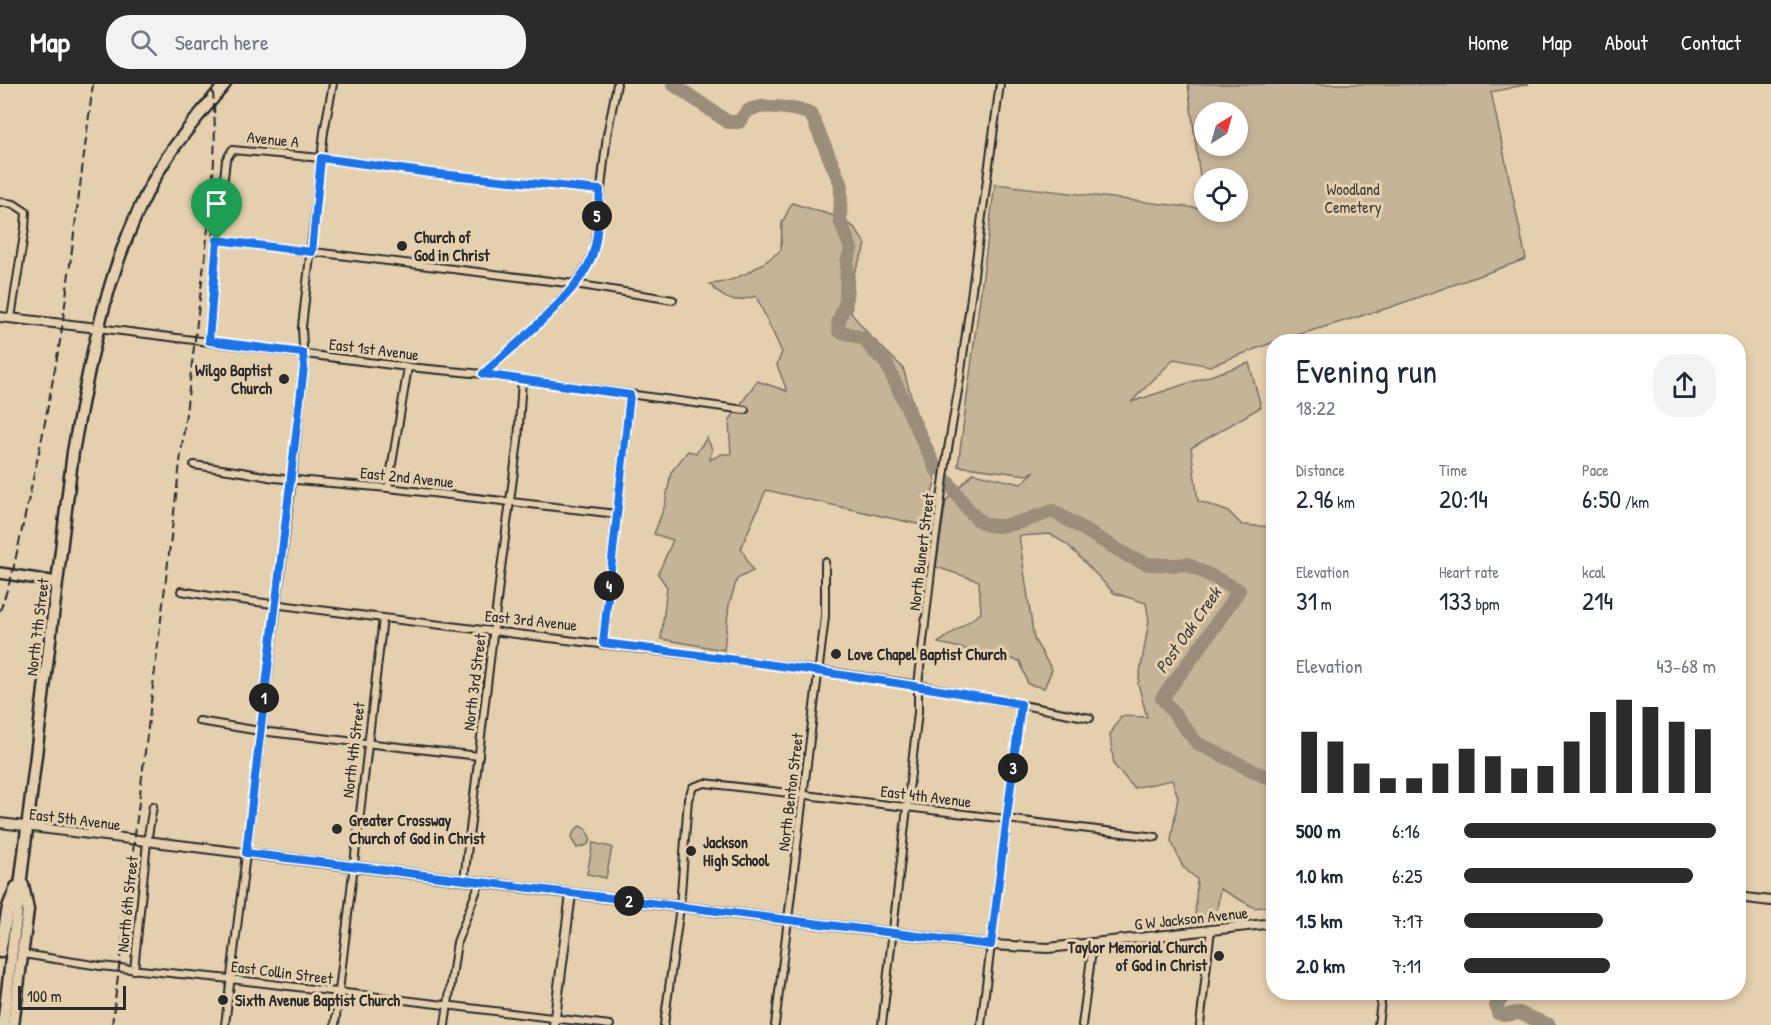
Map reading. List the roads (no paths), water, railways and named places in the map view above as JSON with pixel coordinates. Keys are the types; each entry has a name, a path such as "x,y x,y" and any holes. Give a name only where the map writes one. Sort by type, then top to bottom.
{"main road":[{"name":"North 7th Street","path":"3,1025 73,452 98,328 126,238 146,194 167,159 225,84"},
{"path":"0,573 57,582"},
{"path":"0,951 8,907 21,873"},
{"path":"13,1025 28,910 21,873"}],"street":[{"path":"225,1025 275,603 292,480 304,367 302,327 324,132 333,84"},
{"path":"483,374 575,284 590,261 594,250 600,190 617,84"},
{"name":"North Bunert Street","path":"882,1025 908,808 918,712 918,685 932,563 1000,84"},
{"name":"Avenue A","path":"217,240 226,160 230,151 241,149 430,173 600,190"},
{"path":"0,202 14,204 26,212 11,318"},
{"path":"209,341 217,240 575,284 673,300"},
{"name":"East 1st Avenue","path":"0,317 408,367 483,374 745,410"},
{"path":"388,488 408,367"},
{"name":"North 3rd Street","path":"464,880 518,441 522,380"},
{"path":"603,643 630,395"},
{"name":"East 2nd Avenue","path":"194,465 292,480 388,488 617,514"},
{"name":"North Benton Street","path":"775,1025 825,617 825,562"},
{"name":"East 3rd Avenue","path":"181,591 382,618 817,670 918,685 1090,718"},
{"name":"North 4th Street","path":"335,1025 382,618"},
{"path":"981,1025 1021,704"},
{"path":"199,721 260,731 479,756"},
{"name":"East 4th Avenue","path":"680,907 688,799 693,787 705,783 1156,837"},
{"name":"North 6th Street","path":"134,970 147,842 153,806"},
{"name":"East 5th Avenue","path":"0,823 147,842"},
{"name":"G W Jackson Avenue","path":"147,842 991,945 1048,948 1266,923"},
{"path":"445,1025 457,942 480,882"},
{"path":"554,1022 571,894"},
{"path":"1746,898 1771,901"},
{"path":"664,1025 680,907"},
{"path":"1200,1025 1210,929"},
{"path":"1082,1025 1093,943"},
{"name":"East Collin Street","path":"23,954 134,970 339,992 554,1022 610,1025"},
{"path":"1378,1025 1381,1000"}],"waterway":[{"name":"Post Oak Creek","path":"673,84 728,122 739,122 748,111 762,107 789,108 811,114 841,185 840,220 851,249 847,262 846,301 838,323 839,331 865,339 886,363 936,469"},
{"name":"Post Oak Creek","path":"948,482 969,511 985,524 1009,525 1053,511 1130,557 1148,564 1187,564 1239,590 1162,698 1197,743 1266,777"},
{"name":"Post Oak Creek","path":"1500,1000 1496,1006 1498,1013 1504,1015 1519,1013 1549,1025"}],"railway":[{"path":"0,611 12,575 42,438 61,336 93,84"},
{"path":"112,1025 210,213 215,127 212,84"}],"place":[{"name":"Church of God in Christ","path":"402,246"},
{"name":"Wilgo Baptist Church","path":"284,379"},
{"name":"Love Chapel Baptist Church","path":"836,654"},
{"name":"Greater Crossway Church of God in Christ","path":"337,829"},
{"name":"Jackson High School","path":"691,851"},
{"name":"Taylor Memorial Church of God in Christ","path":"1219,956"},
{"name":"Sixth Avenue Baptist Church","path":"223,1000"}],"park label":[{"name":"Woodland Cemetery","path":"1353,198"}]}
